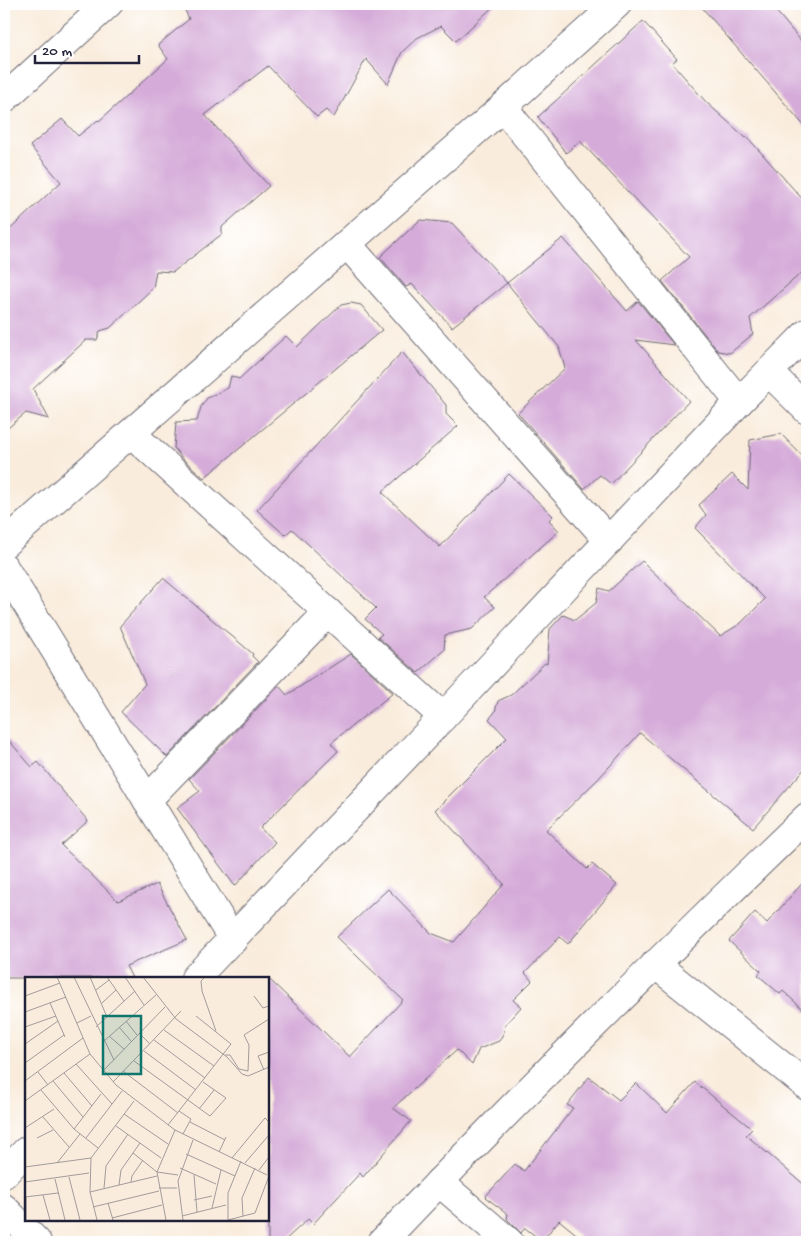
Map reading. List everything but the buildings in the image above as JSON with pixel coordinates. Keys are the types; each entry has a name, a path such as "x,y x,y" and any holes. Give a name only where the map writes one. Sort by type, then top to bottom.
{"street":[{"path":"4,100 84,13 108,4"},
{"path":"4,544 618,4"},
{"path":"503,107 739,402"},
{"path":"347,244 609,541"},
{"path":"196,977 739,402 807,333"},
{"path":"769,372 807,410"},
{"path":"131,434 443,717"},
{"path":"4,567 233,940"},
{"path":"147,800 328,612"},
{"path":"382,1242 655,964 807,816"},
{"path":"655,964 807,1086"},
{"path":"4,1174 25,1152"},
{"path":"439,1182 509,1242"},
{"path":"4,1208 37,1242"}]}
